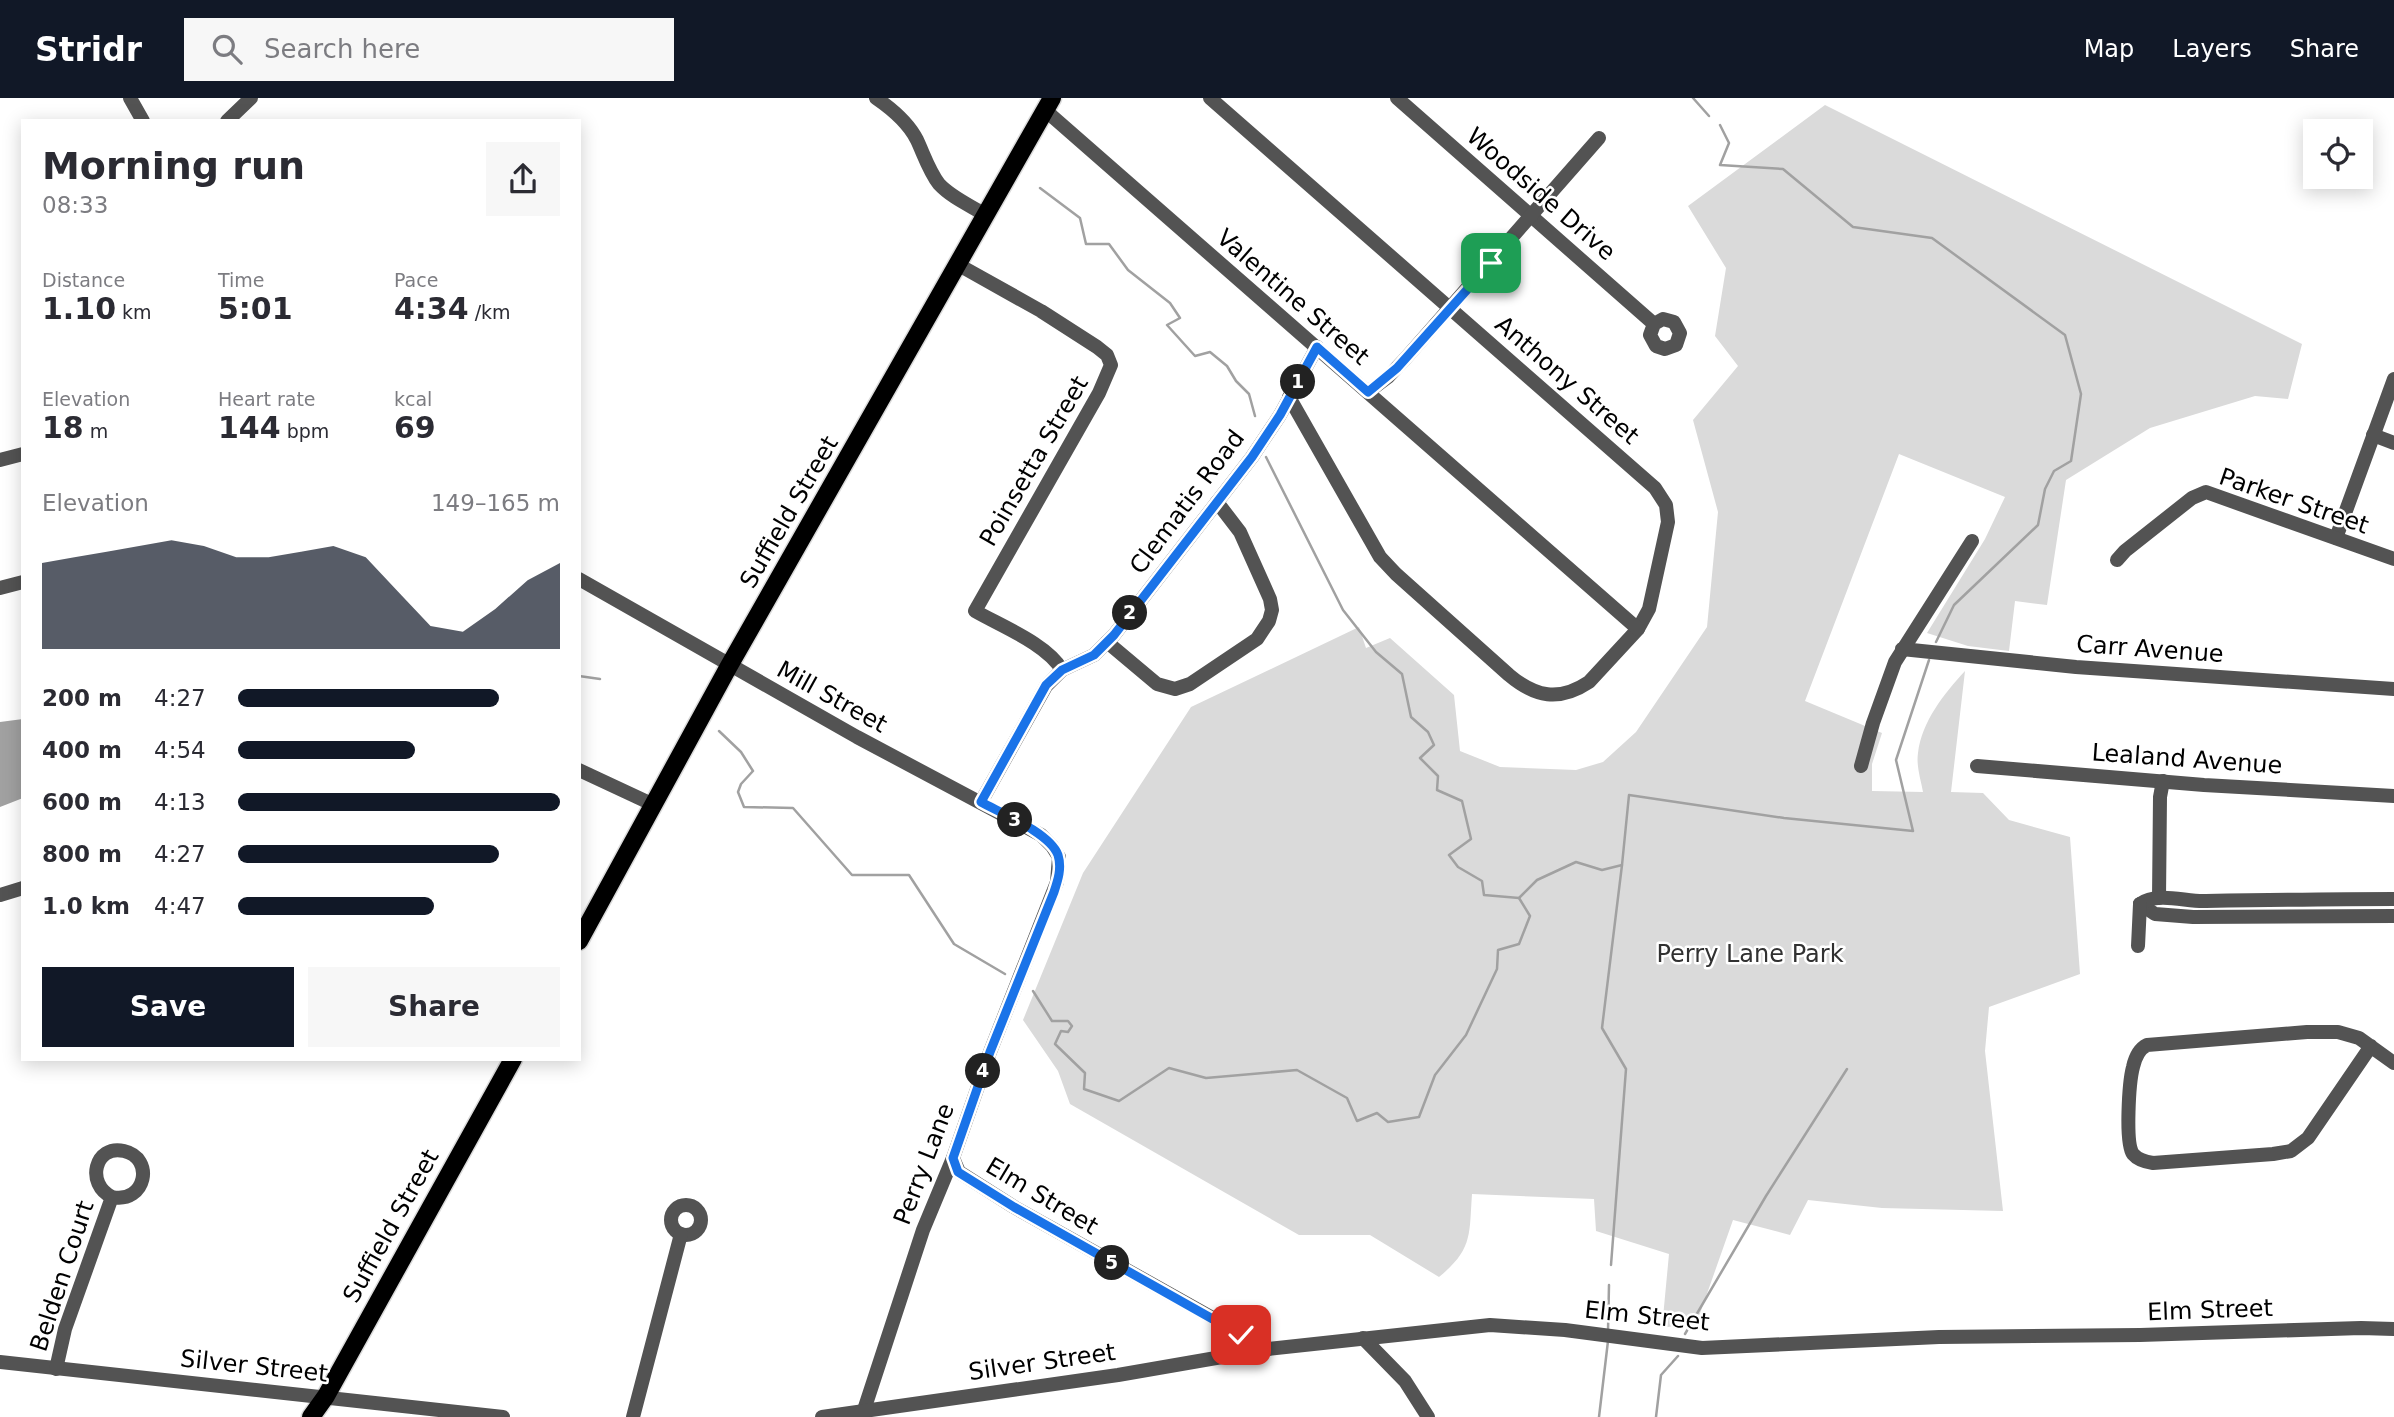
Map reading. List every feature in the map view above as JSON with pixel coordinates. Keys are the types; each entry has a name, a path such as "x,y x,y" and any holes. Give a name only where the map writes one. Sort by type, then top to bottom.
{"main road":[{"name":"Suffield Street","path":"581,934 587,911 654,805 729,666 1050,102"},
{"name":"Suffield Street","path":"311,1417 326,1396 512,1061"}],"street":[{"path":"130,98 143,119"},
{"path":"229,119 251,98"},
{"path":"876,98 894,111 909,128 939,184 954,197 984,214"},
{"name":"Anthony Street","path":"1210,98 1645,479 1662,498 1668,513 1667,530 1649,609 1639,629"},
{"name":"Woodside Drive","path":"1397,98 1654,324"},
{"name":"Valentine Street","path":"1050,102 1317,347 1639,629"},
{"path":"1368,392 1397,368 1599,138"},
{"name":"Poinsetta Street","path":"957,264 1041,311 1097,347 1107,355 1111,365 1099,393 975,611 1042,649 1062,670"},
{"name":"Clematis Road","path":"981,802 1046,685 1062,670 1094,655 1107,642 1252,457 1317,347"},
{"path":"2336,538 2394,379"},
{"path":"1289,397 1380,557 1519,684 1541,694 1554,695 1579,689 1589,682 1639,629"},
{"path":"2373,435 2394,443"},
{"path":"0,460 21,455"},
{"name":"Parker Street","path":"2117,560 2192,498 2206,492 2394,559"},
{"path":"1107,642 1157,684 1175,689 1190,684 1264,631 1271,616 1270,599 1240,532 1217,502"},
{"path":"1861,766 1879,707 1902,649 1972,541"},
{"name":"Mill Street","path":"581,580 729,666 1045,839 1059,857"},
{"path":"0,588 21,583"},
{"name":"Carr Avenue","path":"1902,649 2076,667 2394,690"},
{"name":"Lealand Avenue","path":"1977,766 2394,796"},
{"path":"581,771 654,805"},
{"path":"2159,898 2160,797 2163,781"},
{"name":"Perry Lane","path":"862,1413 923,1230 1054,892 1059,876 1059,857"},
{"path":"0,895 21,889"},
{"path":"2140,904 2159,898 2186,901 2394,899"},
{"path":"2375,916 2376,899"},
{"path":"2140,904 2155,914 2193,917 2394,916"},
{"path":"2138,946 2140,904"},
{"path":"2371,1046 2316,1128 2303,1143 2291,1151 2153,1163 2138,1159 2132,1152 2128,1137 2132,1072 2139,1051 2145,1046 2338,1032 2353,1035 2371,1046 2394,1063"},
{"name":"Elm Street","path":"953,1158 958,1172 1014,1207 1268,1349 1490,1325 1702,1348 1939,1337 2394,1329"},
{"name":"Belden Court","path":"56,1369 65,1329 112,1197"},
{"path":"633,1417 681,1234"},
{"path":"1363,1338 1405,1381 1428,1417"},
{"name":"Silver Street","path":"822,1417 1118,1375 1268,1349"},
{"name":"Silver Street","path":"0,1362 503,1417"}],"green space":[{"name":"Perry Lane Park","path":"1825,105 2302,344 2288,399 2255,396 2150,428 2066,480 2047,605 2015,601 2009,651 1968,646 1927,633 1985,539 2005,497 1899,454 1805,701 1882,733 1872,764 1872,791 1923,792 1918,768 1920,741 1929,719 1965,671 1951,792 1983,793 2009,820 2070,837 2080,974 1989,1007 1985,1051 2003,1211 1882,1208 1808,1200 1790,1235 1733,1220 1697,1322 1662,1328 1669,1254 1596,1231 1594,1199 1472,1194 1469,1231 1464,1249 1439,1277 1370,1235 1299,1235 1070,1104 1058,1071 1023,1020 1083,873 1191,707 1359,627 1366,648 1390,638 1454,695 1460,751 1500,767 1576,770 1603,762 1636,732 1707,627 1718,512 1693,420 1738,366 1715,336 1726,268 1688,206"}],"shaded area":[{"path":"21,719 21,799 0,807 0,722"}],"waterway":[{"path":"1693,98 1709,116"},
{"path":"1720,125 1729,143 1720,165 1783,169 1853,227 1932,238 2065,335 2081,394 2071,461 2054,471 2045,489 2038,525 1954,605 1936,642"},
{"path":"1040,188 1080,218 1086,244 1109,244 1128,270 1170,303 1180,318 1167,325 1195,356 1210,352 1227,366 1236,381 1249,394 1255,416"},
{"path":"1266,457 1343,610 1376,652 1402,674 1411,717 1428,732 1434,745 1420,758 1438,776 1437,790 1462,801 1471,839 1449,855 1458,867 1482,881 1484,895 1519,898 1537,880 1576,862 1602,870 1622,865 1602,1028 1626,1069 1611,1265"},
{"path":"1622,865 1629,795 1784,818 1913,831 1896,760 1929,660"},
{"path":"581,676 600,679"},
{"path":"719,731 741,752 753,771 741,784 738,792 744,807 793,808 852,875 909,875 954,944 1005,974"},
{"path":"1033,991 1052,1021 1068,1021 1072,1026 1068,1032 1061,1031 1055,1044 1085,1073 1084,1089 1119,1101 1169,1068 1206,1078 1297,1070 1347,1098 1357,1121 1377,1113 1388,1122 1419,1117 1435,1075 1466,1035 1497,969 1498,950 1519,944 1530,916 1519,898"},
{"path":"1685,1334 1766,1196 1847,1069"},
{"path":"1608,1331 1609,1285"},
{"path":"1599,1417 1608,1341"},
{"path":"1656,1417 1661,1375 1678,1356"}],"route":[{"path":"1241,1335 1014,1207 958,1172 953,1158 968,1111 1059,876 1059,857 1045,839 981,802 1046,685 1062,670 1094,655 1114,635 1252,457 1280,415 1317,347 1368,392 1397,368 1491,263"}]}
